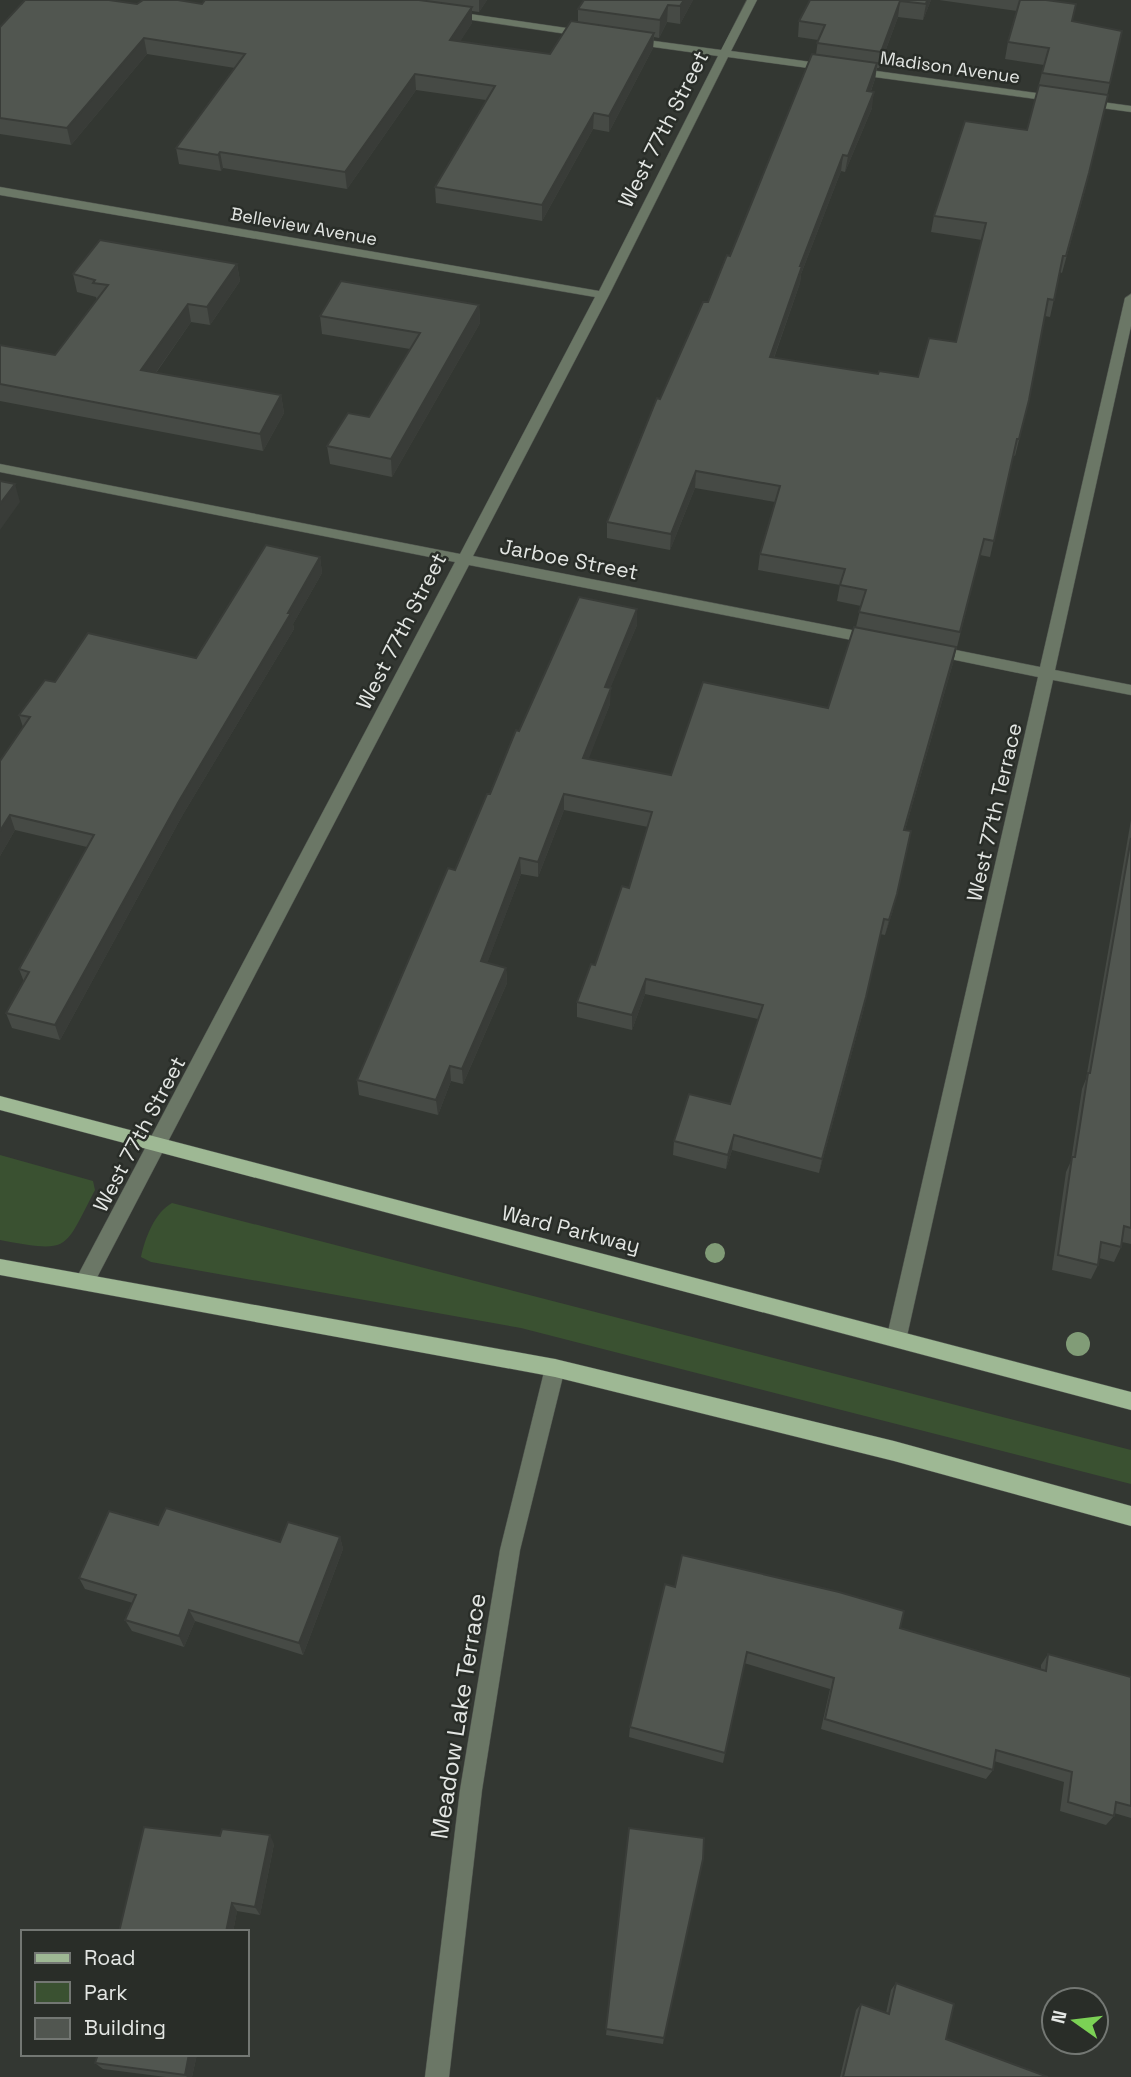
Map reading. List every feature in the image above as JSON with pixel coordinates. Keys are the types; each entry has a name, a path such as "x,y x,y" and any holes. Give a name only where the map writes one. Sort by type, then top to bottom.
{"main road":[{"name":"Ward Parkway","path":"0,1103 156,1147 897,1336 1131,1401"},
{"path":"0,1267 555,1368 894,1451 1131,1516"}],"street":[{"name":"West 77th Street","path":"85,1281 603,295 752,0"},
{"path":"443,14 606,37"},
{"name":"Madison Avenue","path":"620,39 1131,109"},
{"name":"Belleview Avenue","path":"0,191 603,295"},
{"name":"West 77th Terrace","path":"897,1336 1131,298"},
{"name":"Jarboe Street","path":"0,468 886,642"},
{"path":"913,647 1131,690"},
{"name":"Meadow Lake Terrace","path":"437,2077 471,1790 510,1550 555,1368"}],"green space":[{"path":"0,1155 93,1181 95,1190 77,1225 62,1243 40,1246 0,1240"},
{"path":"172,1203 1131,1450 1131,1484 521,1328 151,1262 141,1257 145,1242 156,1219"}],"building":[{"path":"25,0 109,0 137,4 143,0 178,0 202,4 205,0 419,0 472,7 450,40 550,54 571,21 654,33 609,116 594,113 542,205 435,187 495,86 415,74 345,172 220,152 218,155 176,148 245,54 144,38 67,128 0,118 0,27"},
{"path":"584,0 684,0 680,6 668,5 660,20 578,9"},
{"path":"810,0 927,0 926,4 900,1 881,52 817,43 825,25 799,21"},
{"path":"1020,0 1076,4 1072,21 1122,31 1110,83 1042,73 1049,48 1008,42"},
{"path":"812,54 877,63 867,91 874,92 848,156 843,155 800,266 770,357 878,374 879,371 918,377 929,338 956,342 986,223 934,216 965,121 1027,130 1039,85 1108,95 1066,256 1063,256 1054,300 1048,299 1029,400 1017,439 994,541 984,539 960,632 859,612 866,590 840,585 845,569 760,554 780,486 696,471 671,534 607,522 657,398 660,399 703,302 708,302 727,255 730,256"},
{"path":"100,240 237,264 207,307 188,304 141,370 281,395 260,434 0,384 0,345 55,355 108,285 93,283 95,280 73,274"},
{"path":"341,281 479,305 391,459 327,446 348,413 369,417 420,333 320,316"},
{"path":"0,481 15,484 0,504"},
{"path":"266,545 320,557 288,613 291,613 179,801 55,1025 6,1013 29,972 19,969 94,835 10,815 0,831 0,761 30,717 19,715 45,680 55,682 88,633 196,658"},
{"path":"579,597 637,609 605,687 611,688 583,758 671,775 703,682 828,708 854,627 956,647 904,830 911,831 897,894 889,920 884,919 822,1159 734,1135 728,1155 674,1141 689,1094 730,1104 763,1005 646,979 632,1015 577,1002 591,964 595,965 622,886 629,888 652,812 564,794 538,862 520,858 481,961 506,968 462,1069 450,1066 436,1100 357,1080 448,868 455,870 516,730 519,731"},
{"path":"1131,838 1131,1228 1124,1226 1121,1247 1101,1242 1098,1265 1058,1255 1072,1157 1075,1157"},
{"path":"166,1508 280,1542 288,1522 340,1537 299,1643 189,1610 179,1636 125,1620 136,1595 79,1578 109,1511 158,1525"},
{"path":"682,1555 839,1592 904,1611 900,1628 1046,1671 1048,1654 1131,1677 1131,1806 1116,1802 1114,1816 1068,1802 1072,1772 996,1750 993,1770 825,1719 834,1678 747,1652 725,1753 630,1727 665,1584 675,1587"},
{"path":"144,1827 220,1836 222,1829 270,1835 255,1907 232,1903 226,1930 119,1930"},
{"path":"629,1828 704,1838 703,1859 664,2038 606,2029"},
{"path":"896,1983 954,2004 946,2039 1048,2077 843,2077 861,2004 889,2014"},
{"path":"97,2056 189,2056 185,2075 95,2063"}]}
